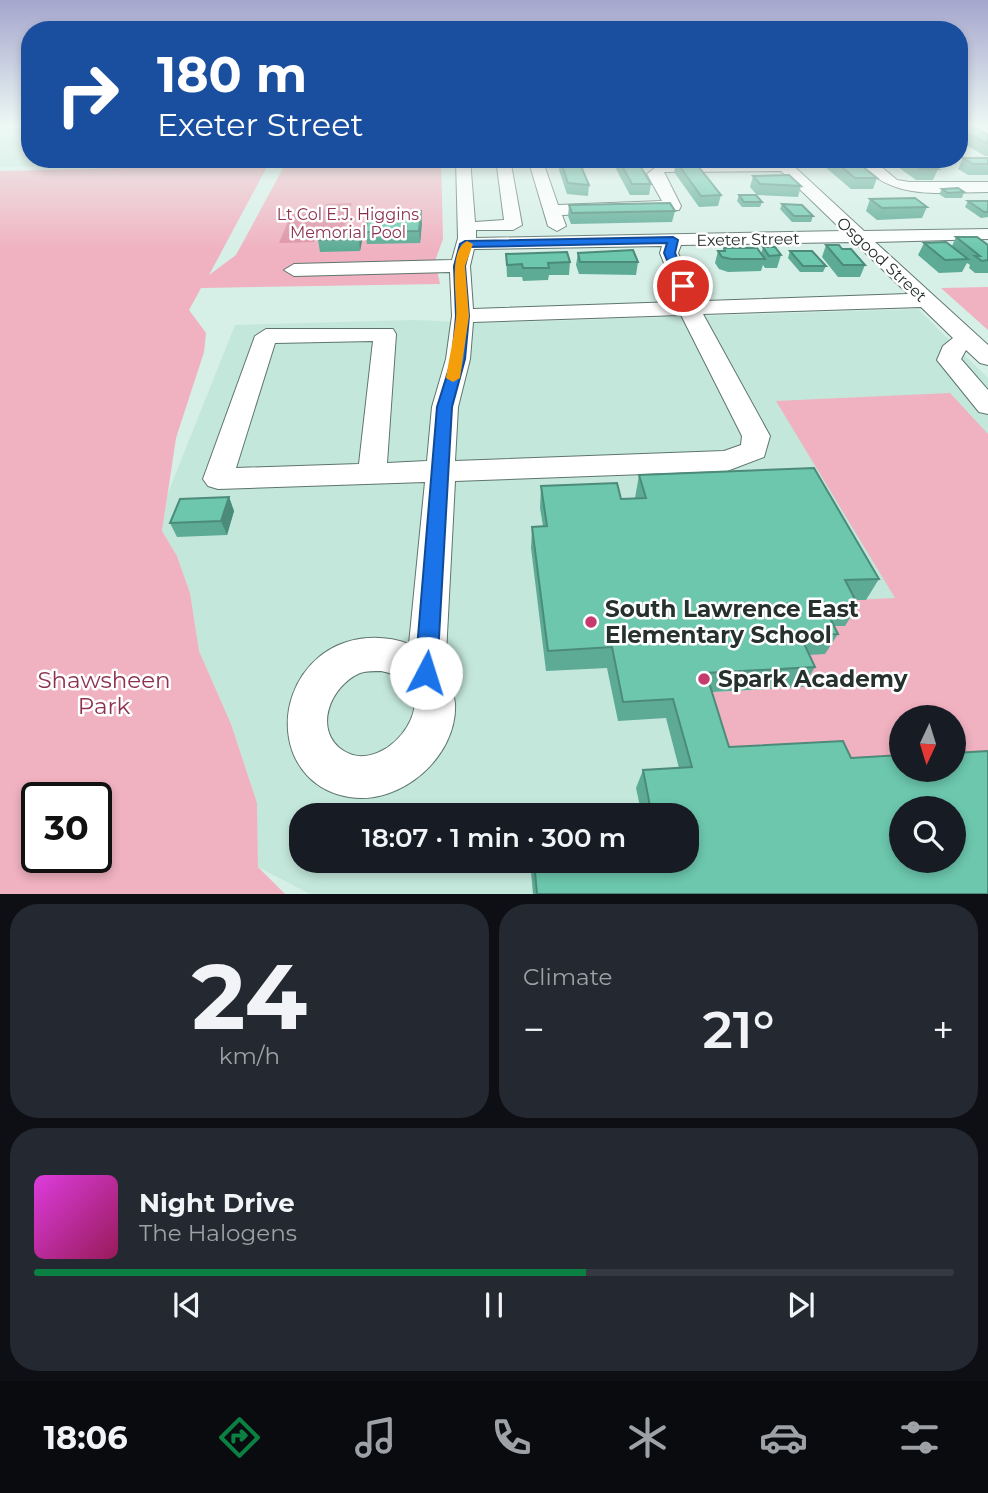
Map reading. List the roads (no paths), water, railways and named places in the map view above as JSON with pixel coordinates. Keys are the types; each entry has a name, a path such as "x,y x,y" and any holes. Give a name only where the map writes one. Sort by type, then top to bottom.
{"street":[{"path":"426,673 444,407 458,359 463,316 463,168"},
{"path":"294,270 464,245 513,225 504,168"},
{"path":"538,168 562,241"},
{"path":"552,210 673,206 655,174 660,169 667,168"},
{"name":"Osgood Street","path":"786,168 988,358"},
{"path":"874,168 892,183 909,187 985,189"},
{"path":"691,231 745,221"},
{"name":"Exeter Street","path":"464,245 673,240 691,231 859,237 988,234"},
{"path":"372,474 384,334 266,337 218,479 372,474 727,461 754,450 756,436 747,414 686,296 669,253 673,240"},
{"path":"463,316 686,296 926,300"},
{"path":"967,338 951,351 949,360 988,406"}],"place":[{"name":"South Lawrence East Elementary School","path":"591,622"},
{"name":"Spark Academy","path":"704,679"}],"park label":[{"name":"Lt Col E.J. Higgins Memorial Pool","path":"348,223"},
{"name":"Shawsheen Park","path":"104,693"}]}
